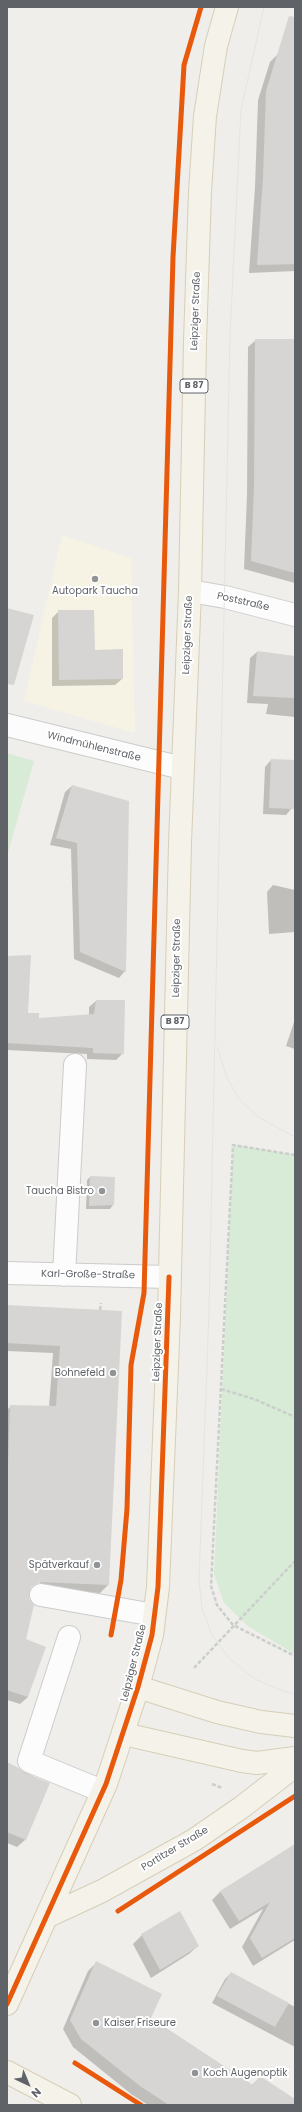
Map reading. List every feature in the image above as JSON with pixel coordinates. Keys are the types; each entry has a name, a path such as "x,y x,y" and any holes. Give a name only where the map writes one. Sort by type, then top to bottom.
{"main road":[{"name":"Leipziger Straße","path":"7,2004 102,1791 124,1734 152,1635 158,1587 169,1277 182,768 190,591 195,342 205,116 216,46 227,7"},
{"path":"138,1687 217,1712 261,1722 295,1726"},
{"path":"124,1734 242,1761 257,1763 295,1758"},
{"name":"Portitzer Straße","path":"46,1917 102,1892 194,1840 242,1807 295,1766"},
{"path":"7,2072 70,2105"}],"street":[{"name":"Poststraße","path":"190,591 225,597 295,615"},
{"name":"Windmühlenstraße","path":"7,725 182,768"},
{"path":"64,1274 75,1065"},
{"name":"Karl-Große-Straße","path":"7,1273 169,1277"},
{"path":"41,1595 154,1615"},
{"path":"69,1637 29,1761 102,1791"}],"path":[{"path":"295,1155 233,1145 211,1586 217,1605 233,1625 295,1656"},
{"path":"221,1389 254,1399 295,1417"},
{"path":"194,1668 295,1561"}],"shaded area":[{"path":"62,535 131,558 135,733 24,701"}],"green space":[{"path":"7,753 34,761 7,856"},
{"path":"233,1145 295,1155 295,1654 249,1627 224,1603 214,1574"}],"building":[{"path":"289,16 295,17 295,264 257,265 263,178 266,91"},
{"path":"255,339 295,339 295,573 251,561 254,487"},
{"path":"7,608 34,615 14,685 7,684"},
{"path":"58,610 94,610 95,650 123,649 123,679 59,680"},
{"path":"257,651 295,656 295,698 253,696"},
{"path":"271,759 295,760 295,809 269,808"},
{"path":"72,785 129,801 126,972 80,952 77,843 56,838"},
{"path":"31,955 28,1013 39,1013 39,1018 94,1014 96,1000 125,1000 124,1054 93,1053 93,1048 7,1043 7,956"},
{"name":"Taucha Bistro","path":"90,1176 115,1177 114,1205 89,1206"},
{"path":"7,1305 122,1311 109,1585 40,1582 31,1587 29,1599 34,1605 26,1639 46,1647 28,1697 7,1690 7,1497 10,1405 56,1406 60,1346 7,1343"},
{"path":"7,1762 19,1768 24,1773 50,1783 26,1840 7,1832"},
{"path":"295,1844 295,1938 262,1958 250,1938 270,1902 239,1921 220,1891"},
{"path":"180,1911 199,1946 160,1970 141,1934"},
{"path":"96,1961 162,1994 151,2018 253,2085 260,2076 295,2099 295,2105 169,2105 140,2086 81,2039 70,2020"},
{"path":"231,1972 289,2003 275,2027 217,1996"}],"tram line":[{"path":"264,7 241,110 230,334 209,1311 199,1581 202,1608 212,1635 229,1658 255,1679 283,1691 295,1694"},
{"path":"217,1047 227,1078 239,1099 258,1117 295,1137"}],"cycle path":[{"path":"111,1635 121,1580 127,1509 131,1365 144,1293 173,257 184,65 201,7"},
{"path":"7,2004 106,1784 138,1687 152,1635 158,1587 169,1277"},
{"path":"118,1911 295,1796"},
{"path":"75,2063 141,2105"}],"place":[{"name":"Autopark Taucha","path":"95,579"},
{"name":"Taucha Bistro","path":"102,1191"},
{"name":"Bohnefeld","path":"113,1373"},
{"name":"Spätverkauf","path":"97,1565"},
{"name":"Kaiser Friseure","path":"96,2023"},
{"name":"Koch Augenoptik","path":"195,2073"}]}
